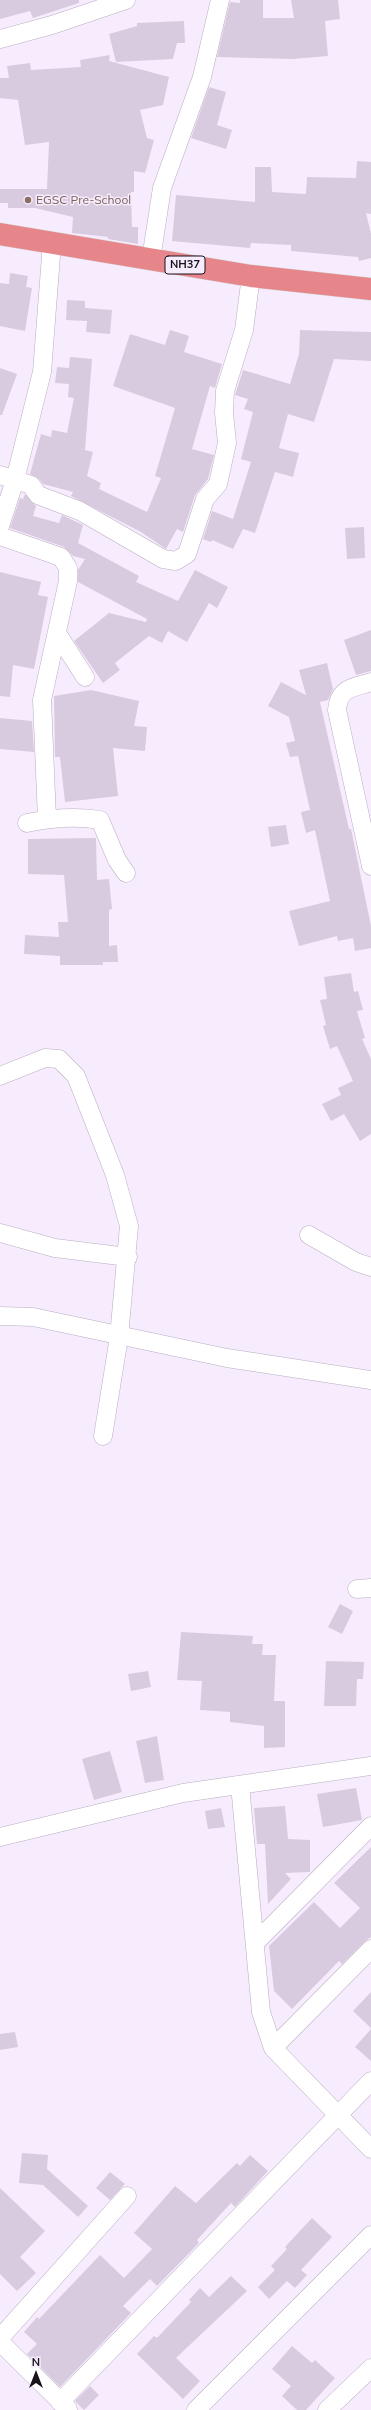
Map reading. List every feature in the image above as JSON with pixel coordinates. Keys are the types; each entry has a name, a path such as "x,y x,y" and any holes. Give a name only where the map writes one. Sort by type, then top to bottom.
{"highway":[{"name":"NH37","path":"0,234 251,276 371,289"}],"street":[{"path":"0,39 52,25 126,0"},
{"path":"151,259 162,188 202,77 220,0"},
{"path":"0,526 7,477 42,372 52,243"},
{"path":"7,477 31,485 38,495 80,510 163,559 176,561 187,554 205,499 218,484 228,444 224,413 225,391 244,330 251,276"},
{"path":"0,536 61,557 68,568 68,581 42,700 47,819"},
{"path":"57,633 85,677"},
{"path":"371,682 344,691 338,699 337,710 364,791 371,866"},
{"path":"27,823 47,819 87,818 100,820 117,860 126,874"},
{"path":"0,1076 45,1058 59,1059 76,1076 115,1175 129,1226 128,1257 119,1337 103,1436"},
{"path":"0,1233 55,1248 128,1257"},
{"path":"309,1235 356,1262 371,1267"},
{"path":"0,1316 32,1317 119,1337 227,1358 371,1380"},
{"path":"0,1837 183,1793 371,1766"},
{"path":"240,1785 256,1942 261,2012 273,2048 371,2149"},
{"path":"256,1942 371,1826"},
{"path":"273,2048 371,1949"},
{"path":"0,2342 64,2406 337,2114 371,2081"},
{"path":"0,2338 127,2196"},
{"path":"196,2410 371,2235"},
{"path":"327,2410 371,2368"}],"building":[{"path":"0,0 79,0 79,3 33,18 30,11 0,19"},
{"path":"240,0 263,0 263,18 294,18 291,0 338,0 340,19 325,21 328,56 292,59 217,57 230,2 240,3"},
{"path":"184,21 185,43 177,43 173,59 116,62 109,34 137,26 137,23"},
{"path":"110,55 109,61 169,77 163,105 140,110 147,138 154,140 145,173 134,171 134,192 131,192 132,227 138,227 138,244 108,239 108,237 72,233 73,217 35,208 8,208 8,203 0,203 0,189 47,189 49,142 25,145 18,100 0,98 0,78 9,78 7,66 30,63 31,70 81,67 80,60"},
{"path":"209,87 226,92 217,125 232,130 226,149 191,138"},
{"path":"357,161 371,162 371,214 366,213 371,234 371,258 359,261 358,257 291,251 291,245 251,243 250,248 172,241 176,195 255,202 255,167 271,167 272,192 306,194 307,177 356,178"},
{"path":"10,273 28,276 26,287 32,288 25,331 0,326 0,283 9,284"},
{"path":"67,300 85,301 85,308 112,310 110,334 86,332 87,321 66,320"},
{"path":"170,330 189,336 184,352 222,364 215,388 210,386 192,449 214,455 208,479 195,495 183,532 177,529 166,549 141,532 71,496 73,492 43,484 39,479 30,474 41,434 51,437 52,430 67,433 74,398 68,397 69,384 55,383 57,367 69,368 70,357 92,359 85,450 93,452 87,476 101,483 99,489 147,512 161,478 155,476 175,408 113,386 130,334 165,345"},
{"path":"300,330 371,332 371,361 334,359 314,422 288,414 279,448 299,453 293,477 275,472 255,533 243,529 233,549 212,540 211,542 203,539 212,511 233,519 251,462 241,459 253,412 244,409 248,399 235,395 243,370 290,384 299,354"},
{"path":"0,368 17,374 2,415 0,415"},
{"path":"25,494 36,506 33,516 59,523 62,515 83,525 78,543 139,576 136,582 178,601 195,570 228,587 217,608 209,603 187,642 168,631 162,643 149,636 115,663 120,670 103,683 74,641 109,613 146,622 147,619 78,582 78,570 85,559 73,556 64,547 10,528 20,498 23,499"},
{"path":"364,527 365,558 347,559 345,528"},
{"path":"0,572 41,582 38,595 48,597 34,669 13,665 10,697 0,696"},
{"path":"371,630 371,671 356,675 344,640"},
{"path":"327,663 333,689 328,700 320,702 349,829 351,829 371,926 371,948 355,951 353,938 338,941 337,936 299,946 289,911 330,901 315,830 306,833 301,812 310,810 298,756 290,757 286,743 295,741 289,717 268,706 281,682 306,695 299,670"},
{"path":"91,690 139,701 134,726 147,727 145,751 113,748 118,796 65,802 60,757 55,757 54,696"},
{"path":"0,718 32,721 34,752 0,749"},
{"path":"286,825 289,844 271,847 268,827"},
{"path":"96,838 97,880 109,879 112,909 109,910 109,946 117,945 118,962 103,962 103,965 60,965 60,956 24,954 25,935 59,937 58,922 68,922 64,875 28,874 28,839"},
{"path":"351,973 354,992 358,991 363,1010 357,1011 365,1038 362,1039 371,1059 371,1134 360,1141 344,1114 331,1121 322,1104 341,1095 338,1088 353,1081 337,1046 330,1049 323,1026 326,1025 320,1000 327,999 324,977"},
{"path":"340,1604 353,1611 342,1634 328,1627"},
{"path":"181,1632 253,1636 252,1644 263,1644 262,1655 276,1655 274,1701 285,1701 285,1747 264,1748 264,1726 230,1722 230,1712 200,1710 202,1681 177,1680"},
{"path":"326,1661 364,1662 363,1679 357,1679 356,1706 324,1706"},
{"path":"148,1671 151,1687 131,1691 128,1674"},
{"path":"157,1736 164,1780 145,1783 136,1741"},
{"path":"110,1751 122,1792 94,1800 82,1759"},
{"path":"356,1788 362,1820 323,1827 317,1794"},
{"path":"285,1806 288,1839 310,1840 310,1872 285,1873 291,1879 268,1904 265,1844 257,1844 254,1808"},
{"path":"221,1808 225,1827 208,1829 205,1811"},
{"path":"371,1847 371,1937 342,1964 339,1961 292,2009 274,1991 269,1946 314,1902 340,1928 360,1908 334,1883"},
{"path":"371,1992 371,2028 353,2011"},
{"path":"371,2029 371,2061 355,2047"},
{"path":"15,2032 18,2047 0,2050 0,2034"},
{"path":"22,2153 48,2155 47,2169 88,2206 78,2217 43,2185 19,2183"},
{"path":"250,2155 268,2171 235,2207 231,2203 197,2240 199,2243 157,2286 150,2279 123,2306 131,2313 60,2387 27,2354 37,2344 24,2332 37,2317 39,2319 100,2255 124,2278 152,2249 134,2233 175,2186 196,2203 237,2163 240,2166"},
{"path":"110,2172 125,2184 110,2200 96,2188"},
{"path":"0,2188 45,2231 20,2257 36,2273 17,2291 0,2274"},
{"path":"312,2218 332,2237 301,2270 307,2275 295,2288 287,2281 269,2299 258,2287 275,2270 271,2266 287,2249 285,2247"},
{"path":"231,2276 247,2291 176,2358 200,2381 183,2399 137,2354 154,2336 157,2338 191,2302 189,2300 200,2288 209,2297"},
{"path":"292,2346 312,2363 315,2360 335,2378 306,2410 297,2410 282,2396 291,2386 272,2369"},
{"path":"90,2386 99,2395 84,2410 75,2401"}],"place":[{"name":"EGSC Pre-School","path":"28,200"}]}
